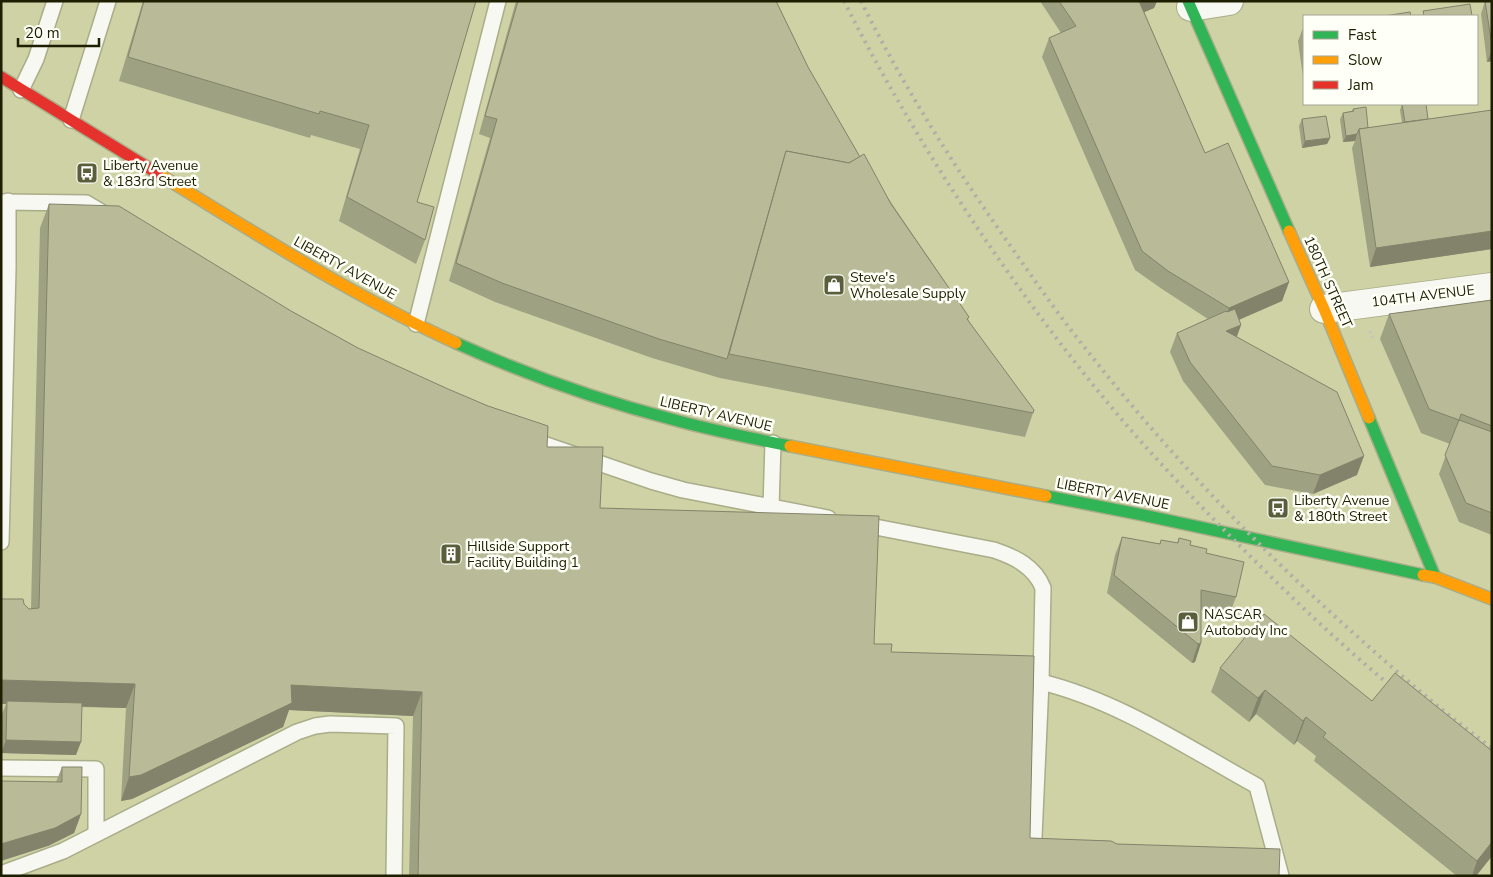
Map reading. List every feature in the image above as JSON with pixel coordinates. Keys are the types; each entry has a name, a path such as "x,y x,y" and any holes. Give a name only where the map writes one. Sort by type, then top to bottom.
{"main road":[{"name":"180TH STREET","path":"1189,4 1324,309 1435,577"},
{"name":"LIBERTY AVENUE","path":"1,77 297,259 368,299 416,324 488,357 536,376 669,419 773,443 1148,516 1435,577 1492,599"}],"street":[{"path":"1189,4 1230,1"},
{"name":"104TH AVENUE","path":"1324,309 1492,287"}],"lane":[{"path":"22,90 36,59 55,1"},
{"path":"71,120 108,1"},
{"path":"416,324 498,1"},
{"path":"1,542 8,277 4,201 86,203 120,223"},
{"path":"515,434 651,481 718,498 994,550 1009,555 1022,563 1040,580 1043,588 1033,860 1052,860"},
{"path":"771,507 773,443"},
{"path":"1041,682 1061,686 1103,703 1158,730 1257,786 1281,874 1263,870"},
{"path":"1,874 23,872 297,732 315,726 330,724 396,726 394,876"},
{"path":"1,768 96,769 96,834"}],"path":[{"path":"1370,331 1373,338"}],"building":[{"path":"144,1 476,1 417,202 434,207 425,240 347,197 369,125 320,111 319,114 128,57"},
{"path":"518,1 776,1 808,67 860,157 849,163 786,151 727,359 659,339 502,283 456,263 497,119 485,116"},
{"path":"1059,1 1139,1 1205,153 1228,143 1289,282 1229,308 1168,271 1142,251 1049,38 1076,26"},
{"path":"1485,1 1492,1 1492,46"},
{"path":"1470,4 1472,15 1424,15 1423,11"},
{"path":"1410,12 1411,15 1390,15"},
{"path":"1402,105 1426,105 1428,119 1405,122"},
{"path":"1366,107 1368,128 1359,129 1357,134 1346,136 1343,113"},
{"path":"1492,110 1492,231 1376,248 1359,129"},
{"path":"1326,116 1330,138 1305,141 1302,119"},
{"name":"Steve's Wholesale Supply","path":"786,151 849,163 864,154 891,204 969,317 967,319 1034,410 1033,413 729,354"},
{"name":"Hillside Support Facility Building 1","path":"49,204 119,206 291,311 358,348 488,406 548,426 547,447 603,447 600,508 879,516 874,644 892,644 891,652 1034,656 1030,838 1111,841 1117,844 1280,849 1279,876 418,876 422,692 291,685 292,703 141,775 129,777 135,684 1,680 1,599 23,599 24,604 29,609 39,608"},
{"path":"1492,300 1492,426 1461,414 1459,420 1429,409 1389,314"},
{"path":"1235,309 1241,325 1226,331 1337,392 1364,456 1320,475 1272,466 1190,362 1177,333 1226,311"},
{"path":"1459,420 1492,432 1492,513 1466,503 1445,455"},
{"path":"1122,537 1160,544 1161,540 1178,543 1179,538 1191,541 1190,545 1207,549 1206,553 1244,562 1236,597 1201,590 1201,643 1198,644 1114,575"},
{"path":"1264,614 1372,701 1395,673 1492,751 1492,842 1477,861 1323,737 1326,733 1306,717 1303,721 1265,690 1258,698 1220,668"},
{"path":"7,701 82,703 81,742 6,740"},
{"path":"62,767 82,767 81,814 55,828 1,844 1,781 62,782"}],"railway":[{"path":"844,1 902,108 967,212 1001,263 1074,361 1144,445 1212,517 1320,623 1397,691"},
{"path":"861,1 909,91 964,178 1059,315 1131,404 1197,480 1303,587 1414,686 1492,748"}],"traffic: fast":[{"path":"1188,1 1289,231"},
{"path":"456,343 535,376 644,412 700,427 790,446"},
{"path":"1369,418 1435,577"},
{"path":"1046,496 1423,575"}],"traffic: slow":[{"path":"157,173 341,284 456,343"},
{"path":"1289,231 1369,418"},
{"path":"790,446 1046,496"},
{"path":"1423,575 1435,577 1492,599"}],"traffic: jam":[{"path":"1,77 157,173"}],"place":[{"name":"Liberty Avenue & 183rd Street","path":"87,173"},
{"name":"Steve's Wholesale Supply","path":"834,285"},
{"name":"Liberty Avenue & 180th Street","path":"1278,508"},
{"name":"Hillside Support Facility Building 1","path":"451,554"},
{"name":"NASCAR Autobody Inc","path":"1188,622"}]}
